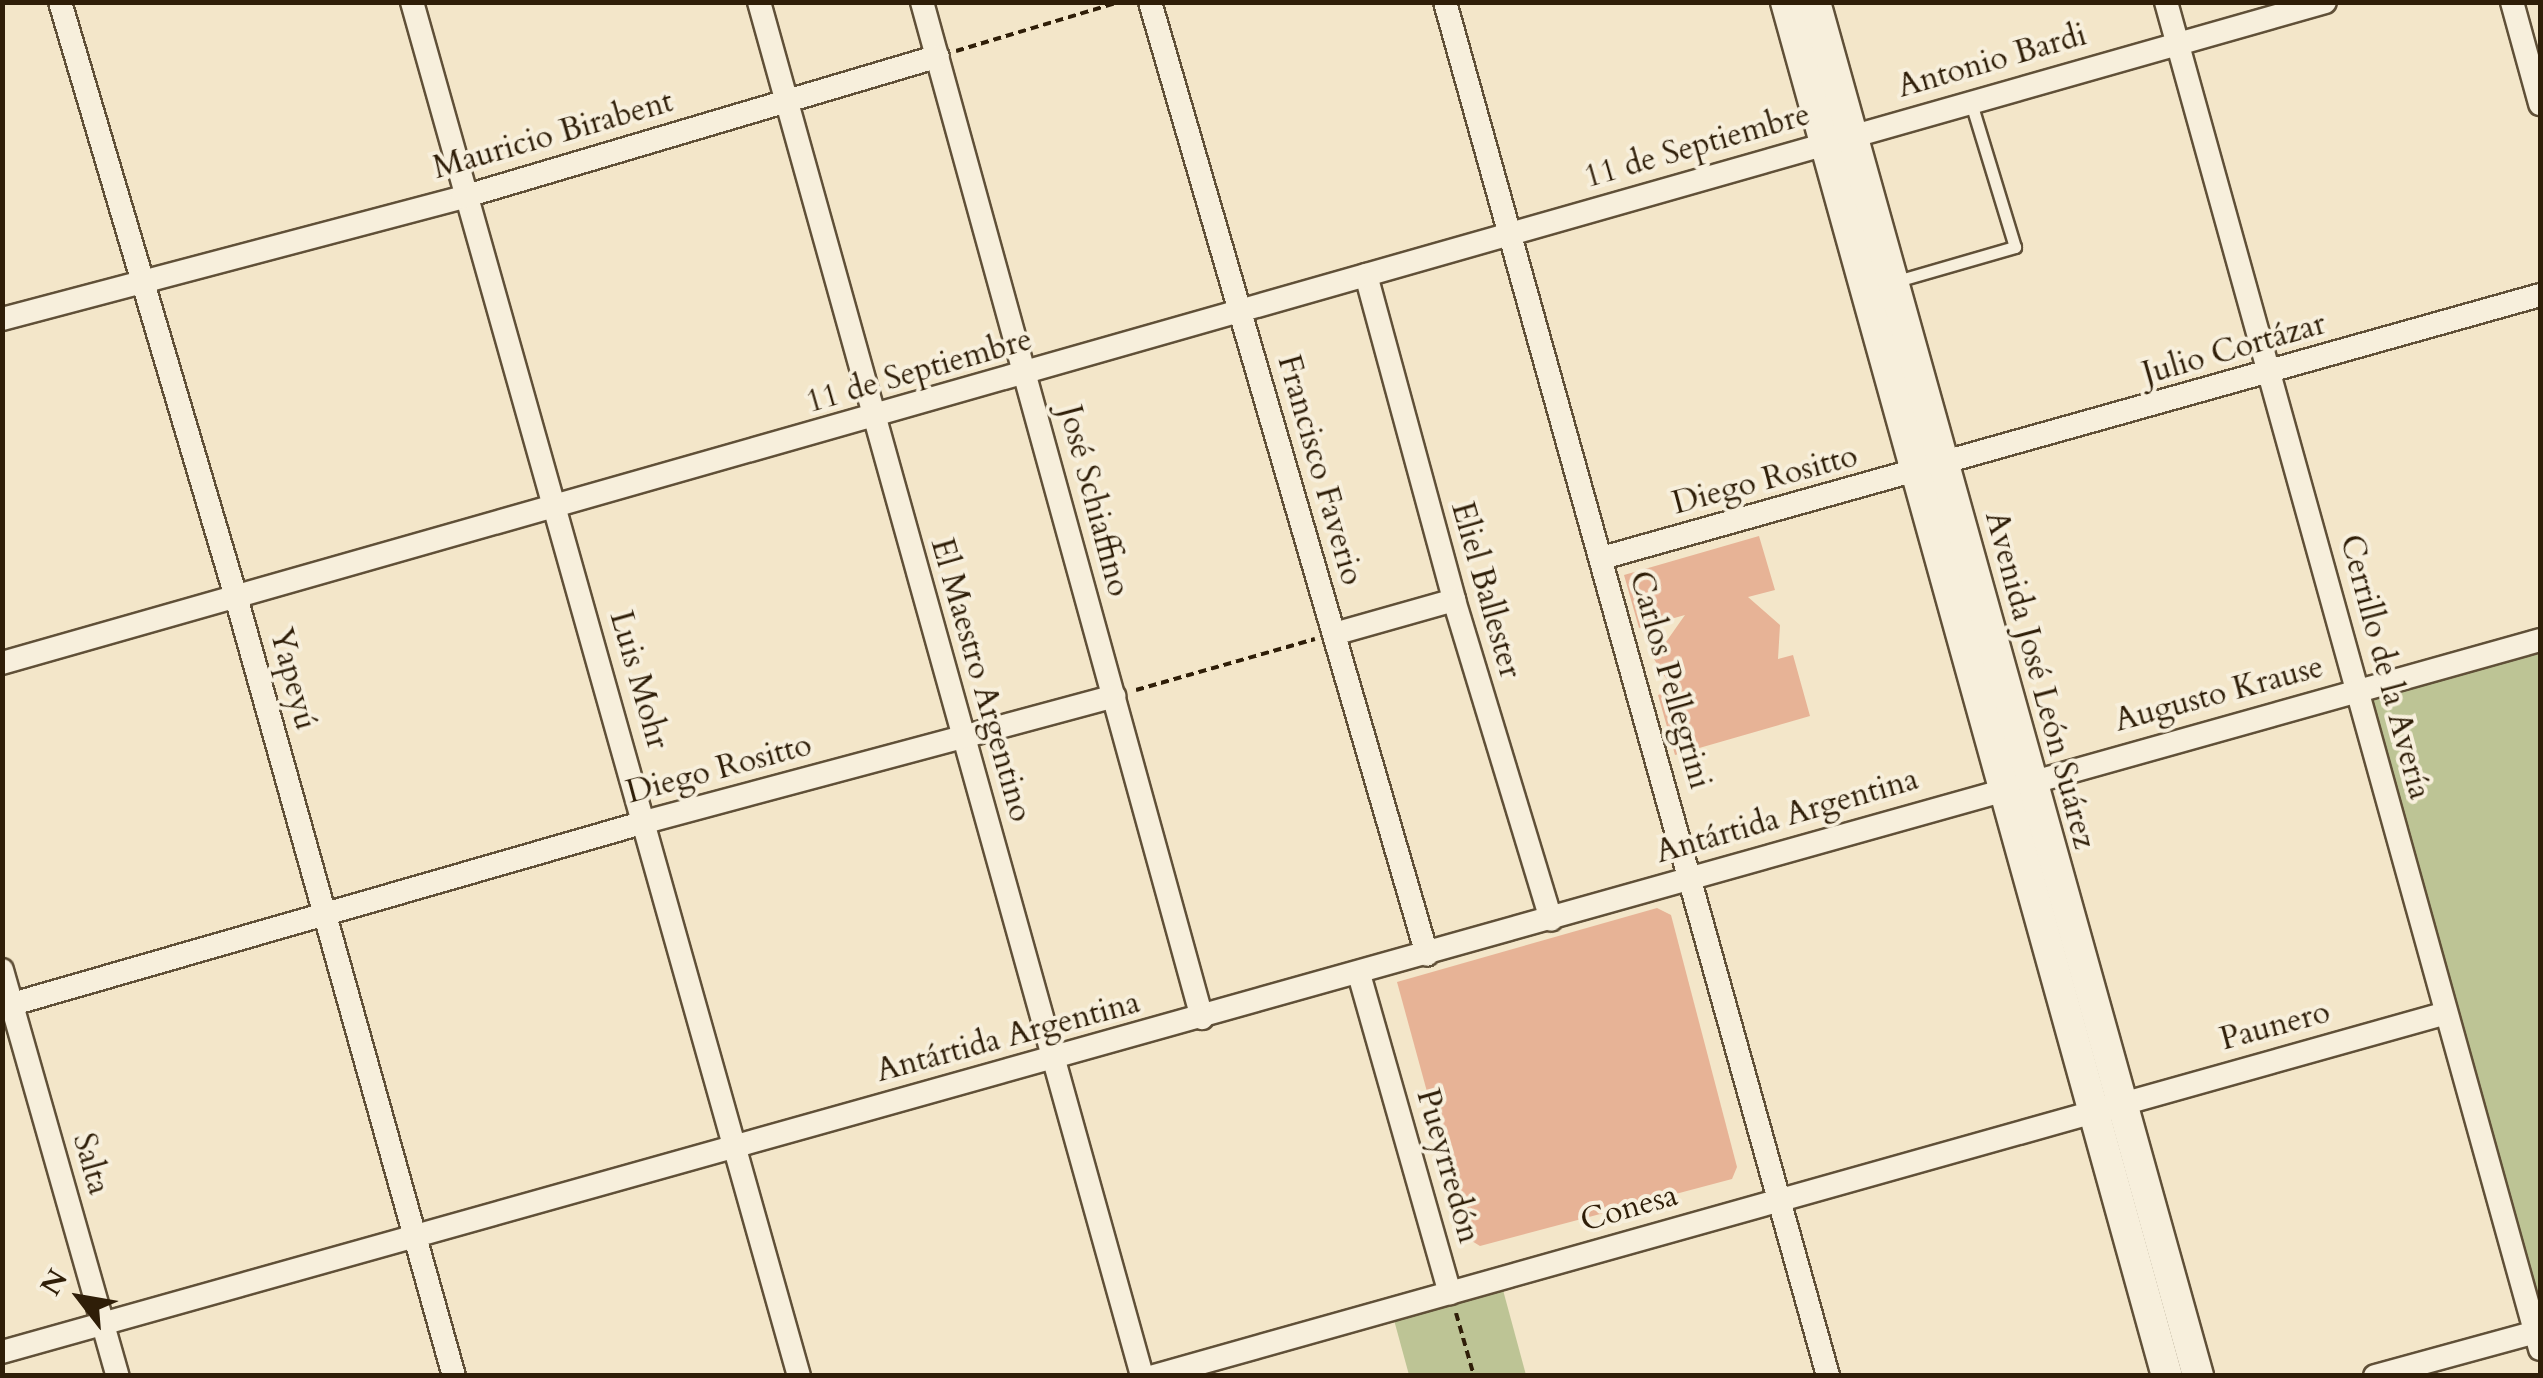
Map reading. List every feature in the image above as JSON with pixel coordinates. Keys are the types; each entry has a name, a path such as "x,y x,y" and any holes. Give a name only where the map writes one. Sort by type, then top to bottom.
{"main road":[{"name":"Avenida José León Suárez","path":"1786,2 1893,282 1930,469"},
{"name":"Avenida José León Suárez","path":"1815,2 1838,139 2107,1106 2167,1376"},
{"name":"Avenida José León Suárez","path":"2107,1106 2198,1376"}],"street":[{"name":"Yapeyú","path":"60,2 236,597 454,1376"},
{"name":"Luis Mohr","path":"412,2 463,197 557,507 798,1376"},
{"name":"El Maestro Argentino","path":"759,2 1142,1376"},
{"name":"José Schiaffino","path":"922,2 1202,1018"},
{"name":"Francisco Faverio","path":"1150,2 1427,955"},
{"name":"Carlos Pellegrini","path":"1446,2 1828,1376"},
{"name":"Cerrillo de la Avería","path":"2166,2 2539,1337"},
{"name":"Antonio Bardi","path":"1838,139 2324,2"},
{"path":"2512,2 2540,104"},
{"name":"Mauricio Birabent","path":"2,319 463,197 938,56"},
{"name":"11 de Septiembre","path":"2,664 875,418 1838,139"},
{"name":"Eliel Ballester","path":"1366,275 1454,600 1551,920"},
{"name":"Julio Cortázar","path":"1930,469 2540,295"},
{"name":"Diego Rositto","path":"1602,558 1930,469"},
{"path":"1334,634 1454,600"},
{"name":"Augusto Krause","path":"2017,782 2540,640"},
{"name":"Diego Rositto","path":"7,1006 325,918 645,822 1114,696"},
{"name":"Antártida Argentina","path":"2,1352 414,1238 734,1143 1055,1059 1551,920 2017,782"},
{"name":"Salta","path":"2,970 7,1006 118,1376"},
{"name":"Pueyrredón","path":"1360,974 1450,1292"},
{"name":"Paunero","path":"2107,1106 2446,1013"},
{"name":"Conesa","path":"1154,1376 2107,1106"},
{"path":"2375,1376 2539,1337"}],"lane":[{"path":"1893,282 2015,247 1970,100"}],"path":[{"path":"938,56 1120,2"},
{"path":"1114,696 1334,634"},
{"name":"Pueyrredón","path":"1450,1292 1474,1376"}],"green space":[{"path":"2540,653 2540,1317 2370,699"},
{"path":"1503,1290 1526,1375 1409,1375 1394,1320"}],"building":[{"path":"1759,536 1775,590 1748,597 1780,625 1778,659 1793,655 1810,716 1675,755 1658,695 1673,690 1654,659 1685,615 1639,628 1624,575"},
{"path":"1657,908 1671,915 1737,1167 1732,1179 1480,1246 1467,1238 1397,982"}]}
